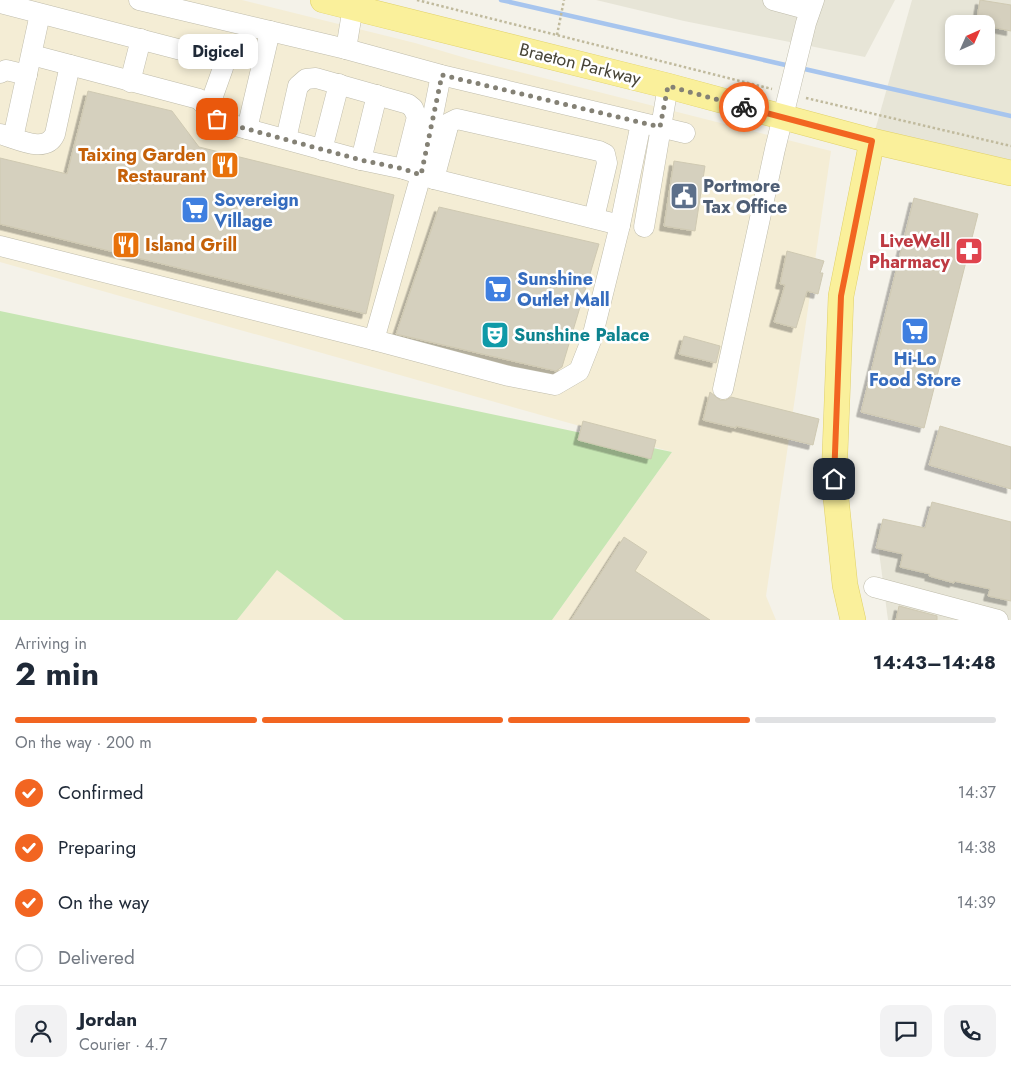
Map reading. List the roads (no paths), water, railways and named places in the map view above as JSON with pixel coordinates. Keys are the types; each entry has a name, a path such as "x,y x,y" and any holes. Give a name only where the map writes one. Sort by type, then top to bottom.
{"main road":[{"name":"Braeton Parkway","path":"323,0 555,46 668,86 872,141 1011,173"},
{"path":"853,620 845,585 834,479 841,296 872,141"}],"street":[{"path":"139,0 685,133"},
{"path":"723,389 791,86 810,11 773,0"},
{"path":"0,3 216,59 223,68 208,110"},
{"path":"346,49 353,7"},
{"path":"40,14 27,75 6,136 40,145 52,140 55,134 70,65"},
{"path":"246,129 270,31"},
{"path":"130,82 141,39"},
{"path":"32,55 199,99 212,115 223,122 246,129 620,225"},
{"path":"0,73 6,70 27,75"},
{"path":"374,340 420,174 442,75"},
{"path":"286,139 298,86 302,80 313,77 408,104 413,108 418,117 420,174"},
{"path":"322,150 339,84"},
{"path":"644,227 668,86"},
{"path":"361,160 376,95"},
{"path":"420,174 449,123 458,119 599,151 605,154 607,163 594,218"},
{"path":"0,246 509,376 555,385 579,370 592,338 620,225 641,123"},
{"path":"874,587 998,620"}],"waterway":[{"path":"501,0 790,66"},
{"path":"800,68 1011,116"}],"place":[{"name":"Digicel","path":"217,119"},
{"name":"Taixing Garden Restaurant","path":"225,165"},
{"name":"Portmore Tax Office","path":"684,196"},
{"name":"Sovereign Village","path":"195,210"},
{"name":"Island Grill","path":"126,245"},
{"name":"LiveWell Pharmacy","path":"969,251"},
{"name":"Sunshine Outlet Mall","path":"498,289"},
{"name":"Hi-Lo Food Store","path":"915,331"},
{"name":"Sunshine Palace","path":"495,335"}]}
